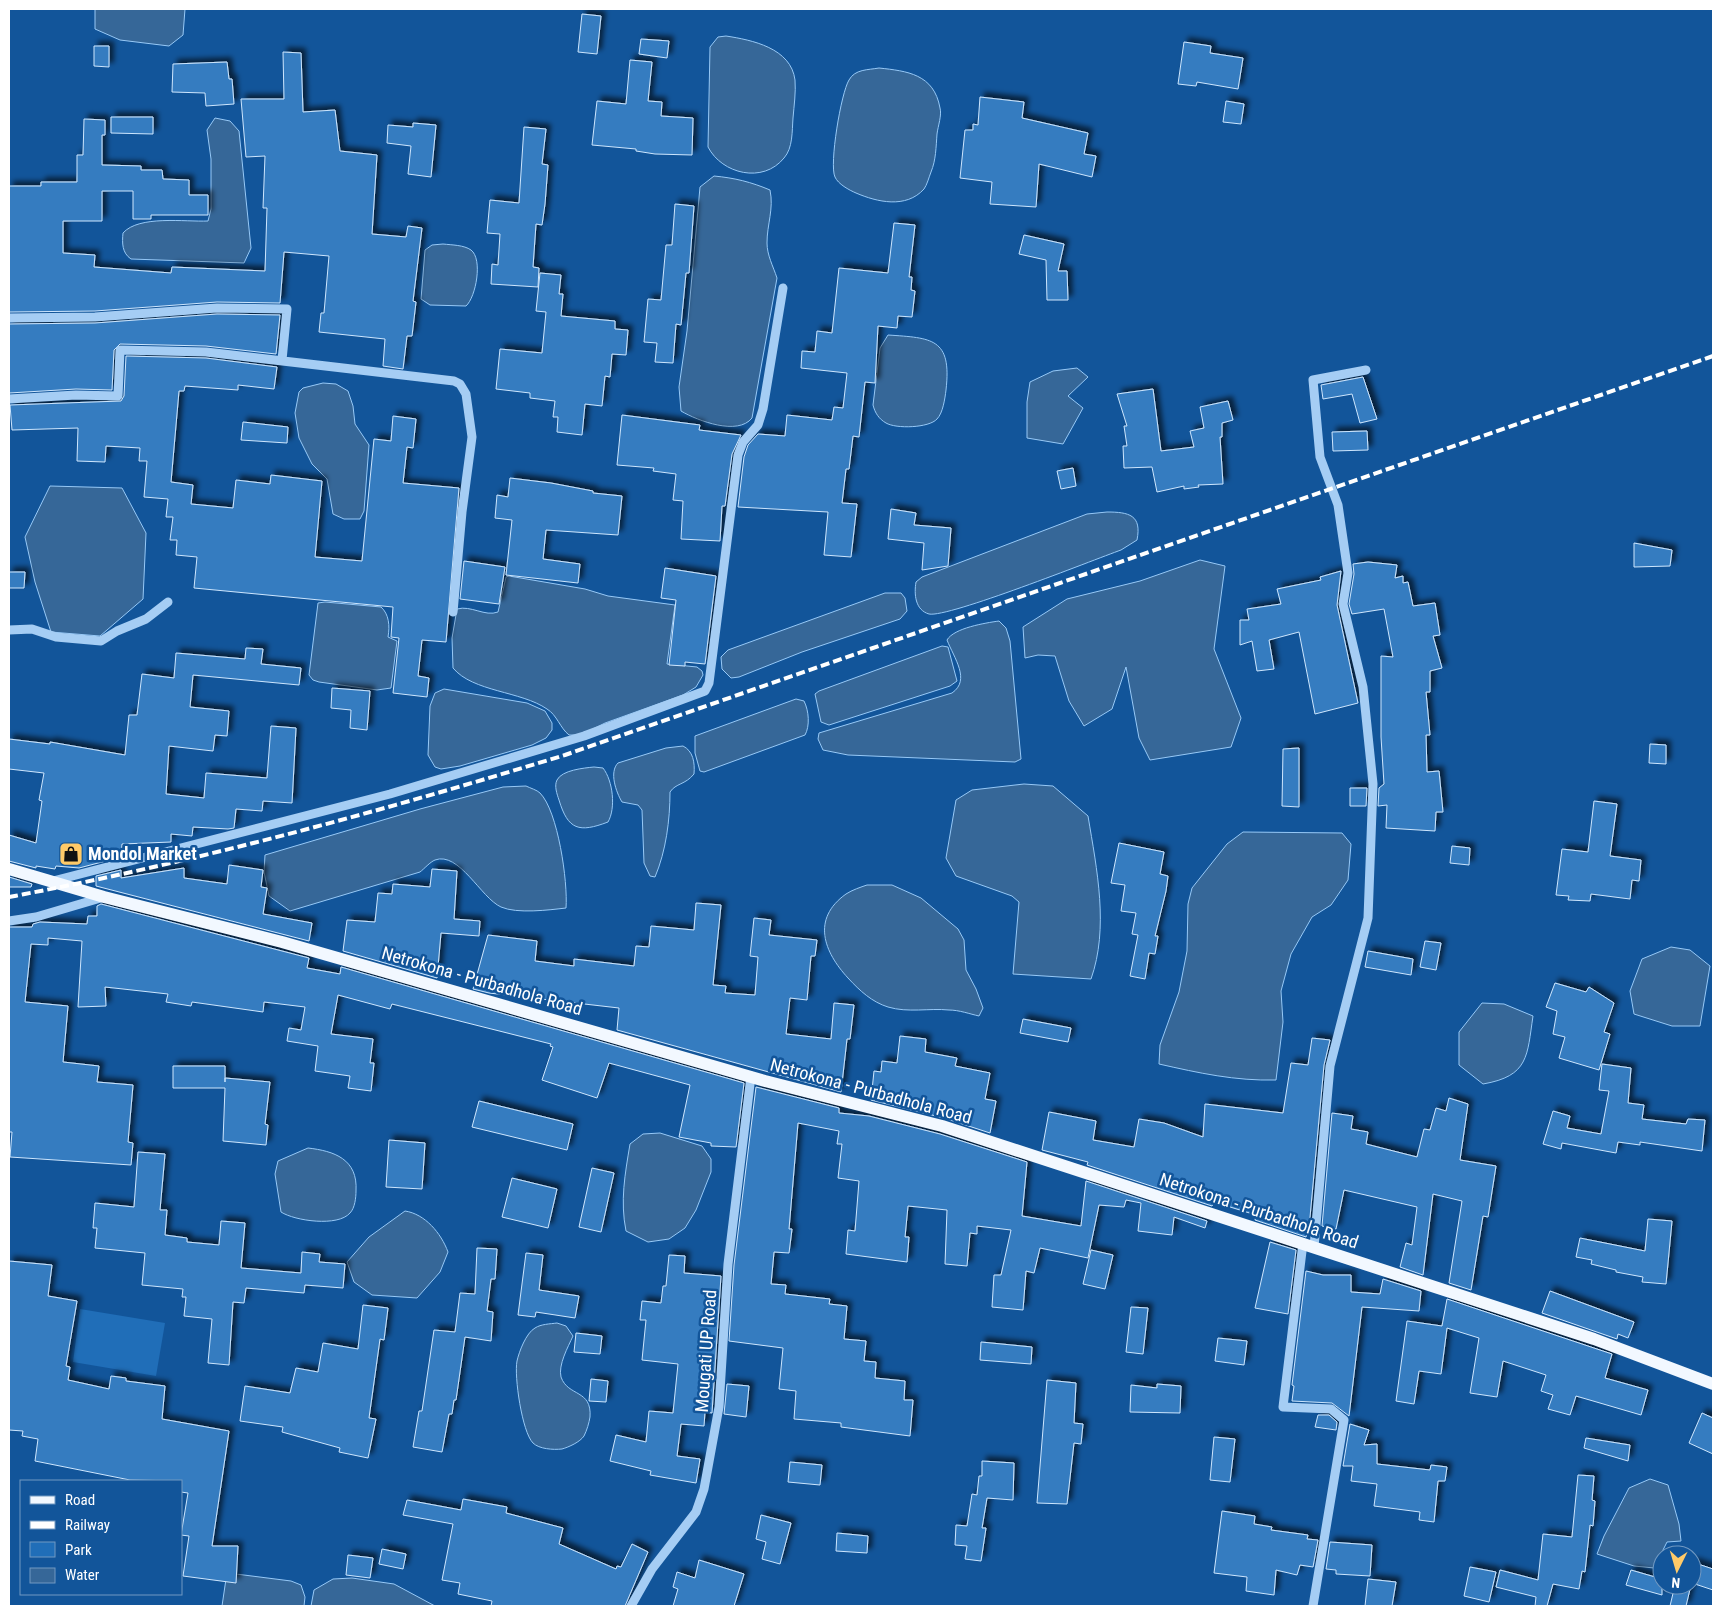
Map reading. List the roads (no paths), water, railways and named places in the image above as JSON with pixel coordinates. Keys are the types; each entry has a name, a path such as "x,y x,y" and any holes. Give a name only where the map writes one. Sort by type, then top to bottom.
{"main road":[{"name":"Netrokona - Purbadhola Road","path":"9,869 104,897 282,942 751,1076 942,1126 1594,1339 1713,1384"}],"street":[{"path":"53,881 390,794 584,736 705,691 709,684 718,626 738,455 743,442 758,425 763,408 784,288"},
{"path":"9,318 95,318 217,308 287,309 282,360"},
{"path":"9,399 76,395 118,396 120,350 175,350 454,380 460,384 469,405 472,437 462,512 453,612"},
{"path":"1313,1606 1344,1420 1331,1409 1284,1407 1308,1245 1330,1066 1368,918 1373,784 1363,687 1343,604 1348,573 1338,505 1320,457 1313,380 1366,370"},
{"path":"9,630 32,629 56,637 101,641 117,631 146,619 168,602"},
{"path":"9,921 36,917 104,897"},
{"name":"Mougati UP Road","path":"631,1606 652,1569 696,1512 704,1489 719,1407 728,1264 751,1076"}],"water":[{"path":"95,9 185,9 183,35 169,46 120,40 95,29"},
{"path":"726,36 758,43 769,48 786,60 792,69 795,89 791,144 784,158 775,166 765,171 754,173 733,169 723,164 708,147 710,47 718,37"},
{"path":"879,68 918,76 932,88 937,97 940,111 935,158 926,185 917,195 900,201 882,201 853,192 835,177 835,144 846,87 852,76 858,72"},
{"path":"215,118 230,121 239,131 251,248 244,263 131,259 123,248 123,233 130,227 151,222 175,220 208,221 211,209 211,159 207,130"},
{"path":"714,176 763,187 770,190 771,197 767,247 777,278 752,418 746,423 737,426 718,425 697,419 681,411 679,387 687,331 700,187"},
{"path":"443,244 465,247 475,255 477,278 473,295 466,306 430,305 421,299 425,250 432,245"},
{"path":"888,335 927,340 936,344 942,351 946,360 946,390 941,413 933,422 912,427 897,426 881,420 876,413 873,405 880,348"},
{"path":"1077,368 1088,377 1068,396 1083,408 1063,444 1027,438 1027,402 1030,382 1053,371"},
{"path":"323,383 336,384 348,391 353,406 355,424 369,445 364,511 360,519 344,519 333,514 327,479 312,464 299,438 295,413 299,392 303,388"},
{"path":"50,486 122,488 146,533 143,599 100,636 51,632 35,582 25,537"},
{"path":"1107,512 1127,514 1136,520 1138,525 1137,540 1121,550 991,598 942,613 929,614 924,612 916,601 916,582 922,577 1087,514"},
{"path":"1200,560 1225,566 1214,649 1241,718 1231,747 1150,760 1139,738 1126,667 1112,709 1084,726 1069,701 1055,656 1038,655 1025,658 1023,627 1067,599 1140,581"},
{"path":"506,577 585,589 608,596 675,605 667,664 697,667 702,671 703,675 696,687 683,695 605,723 581,735 569,735 547,709 524,698 472,682 453,668 452,638 457,609 467,608 488,613 498,612"},
{"path":"885,593 901,593 905,598 907,611 900,619 802,652 739,677 731,678 722,669 721,657 728,650"},
{"path":"318,603 381,607 384,610 388,620 388,637 397,641 391,688 377,690 319,682 313,680 309,675"},
{"path":"999,621 1006,628 1010,641 1021,759 1015,762 848,755 823,750 818,739 819,733 952,693 958,688 961,675 947,640 963,629"},
{"path":"942,646 948,647 957,681 950,686 829,725 821,722 815,694 819,691"},
{"path":"444,689 527,703 545,711 552,723 552,730 546,738 532,745 460,766 441,769 435,767 428,755 430,706 435,693"},
{"path":"796,699 804,701 807,709 808,723 805,735 704,772 700,771 695,753 695,736"},
{"path":"683,746 693,757 694,774 670,792 665,846 655,877 650,876 644,863 642,810 638,805 622,802 616,788 615,767 618,763 666,748"},
{"path":"594,767 603,768 609,780 613,802 612,809 608,822 582,828 571,823 566,818 557,793 556,782 563,774 568,772"},
{"path":"1024,784 1053,786 1088,816 1100,899 1099,940 1091,979 1013,974 1019,902 1012,896 956,876 946,858 956,800 972,790"},
{"path":"526,786 540,793 552,815 557,830 565,882 566,908 524,911 501,907 493,902 453,862 444,859 433,861 420,872 290,911 269,896 264,872 265,855 420,809 503,787"},
{"path":"1243,832 1342,833 1351,844 1348,880 1331,905 1312,917 1291,954 1281,991 1283,1022 1276,1080 1232,1078 1159,1064 1160,1045 1179,992 1187,951 1188,904 1192,888 1227,844"},
{"path":"867,885 892,885 921,898 958,929 964,940 966,970 983,1008 979,1016 953,1010 903,1010 888,1007 866,995 848,978 828,947 825,925 828,914 835,904 846,894"},
{"path":"1671,947 1690,950 1710,966 1700,1026 1672,1026 1634,1014 1630,991 1642,959"},
{"path":"1482,1003 1504,1004 1533,1016 1527,1053 1523,1062 1509,1076 1483,1084 1459,1065 1459,1032"},
{"path":"660,1133 702,1146 711,1159 711,1172 696,1210 685,1228 669,1239 648,1242 626,1231 623,1209 625,1177 630,1144 643,1134"},
{"path":"308,1148 335,1154 349,1164 353,1171 356,1180 355,1202 352,1211 344,1217 336,1220 316,1221 296,1218 281,1212 275,1174 278,1161"},
{"path":"405,1211 426,1220 437,1231 448,1252 440,1272 417,1298 372,1295 354,1282 347,1262 369,1237"},
{"path":"557,1323 566,1326 573,1336 562,1362 561,1377 569,1388 584,1397 590,1408 590,1417 584,1436 577,1442 562,1449 546,1449 533,1443 525,1428 516,1368 521,1348 532,1330 546,1324"},
{"path":"1650,1479 1668,1485 1679,1524 1681,1541 1667,1542 1666,1545 1652,1545 1652,1568 1634,1566 1597,1554 1604,1536 1629,1488"},
{"path":"236,1574 291,1581 301,1585 305,1597 304,1606 222,1606 226,1579"},
{"path":"352,1578 394,1584 435,1606 311,1606 314,1590 333,1579"}],"railway":[{"path":"9,897 149,868 289,834 565,755 1713,356"}],"place":[{"name":"Mondol Market","path":"71,854"}]}
